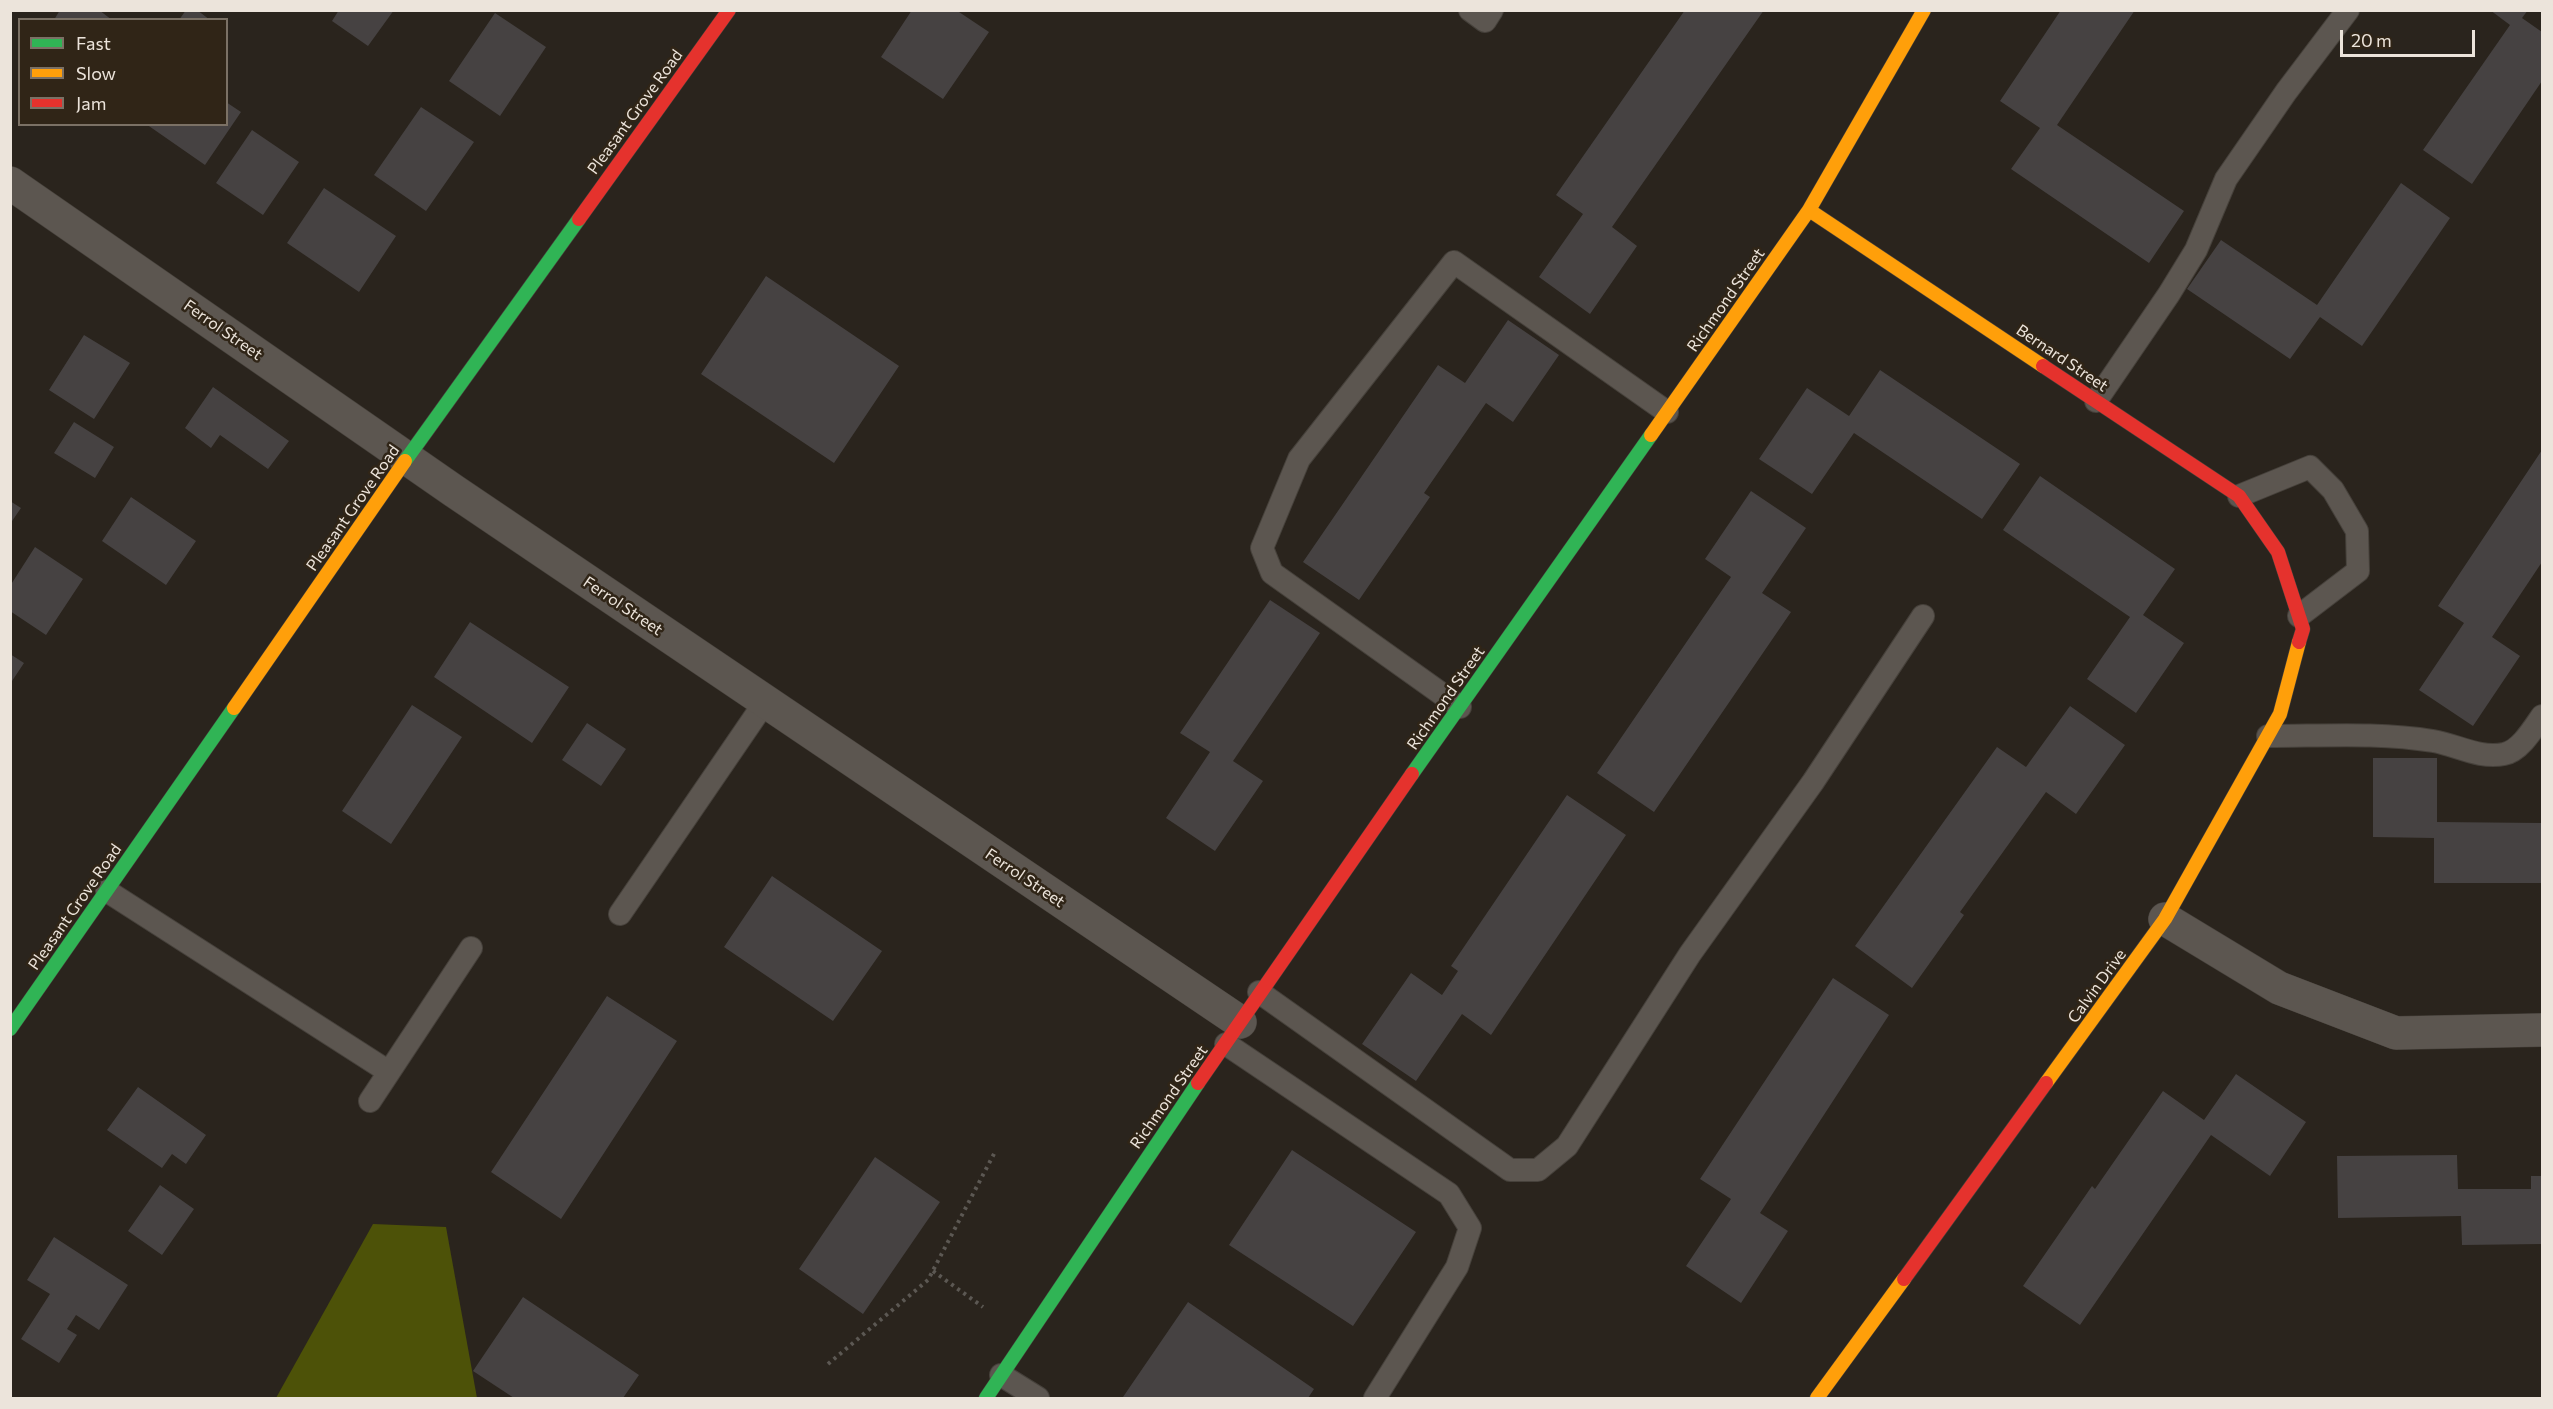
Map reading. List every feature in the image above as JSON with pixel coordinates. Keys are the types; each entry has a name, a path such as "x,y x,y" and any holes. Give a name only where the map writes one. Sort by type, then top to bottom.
{"street":[{"name":"Pleasant Grove Road","path":"10,1029 407,458 729,10"},
{"name":"Richmond Street","path":"986,1398 1259,992 1809,210 1924,10"},
{"name":"Ferrol Street","path":"10,183 765,702 1233,1033"},
{"name":"Bernard Street","path":"1809,210 2240,496 2278,552"},
{"name":"Calvin Drive","path":"1817,1398 2165,919 2280,714 2303,629 2278,552"},
{"path":"2165,919 2279,988 2396,1034 2542,1030"}],"lane":[{"path":"1470,10 1485,21 1492,10"},
{"path":"2096,401 2196,250 2226,179 2286,92 2348,10"},
{"path":"1460,707 1272,573 1262,548 1299,459 1454,262 1667,412"},
{"path":"2240,496 2310,467 2333,490 2357,531 2358,571 2299,616"},
{"path":"1259,992 1510,1170 1538,1170 1567,1146 1690,954 1813,782 1923,616"},
{"path":"620,914 765,702"},
{"path":"2268,736 2378,735 2433,741 2485,756 2506,754 2523,741 2542,716"},
{"path":"107,891 389,1072"},
{"path":"370,1101 471,948"},
{"path":"1233,1033 1449,1194 1470,1228 1457,1267 1375,1398"},
{"path":"1001,1375 1038,1398"}],"path":[{"path":"828,1364 928,1280 996,1150"},
{"path":"933,1271 983,1307"}],"shaded area":[{"path":"373,1224 446,1227 477,1398 276,1398"}],"building":[{"path":"60,10 99,10 109,18 55,18"},
{"path":"186,10 197,10 207,18 180,18"},
{"path":"339,10 394,10 368,46 332,21"},
{"path":"912,10 956,10 989,32 943,99 881,57"},
{"path":"1685,10 1764,10 1612,227 1637,246 1590,314 1539,277 1583,214 1556,195"},
{"path":"2061,10 2135,10 2057,125 2184,211 2149,263 2011,169 2040,128 2000,101"},
{"path":"2490,10 2528,10 2522,18 2542,32 2542,81 2472,184 2423,150 2510,25"},
{"path":"495,13 546,47 500,116 449,81"},
{"path":"228,103 241,112 205,165 149,126 228,126"},
{"path":"421,107 474,142 426,211 374,175"},
{"path":"252,130 299,162 263,215 216,183"},
{"path":"2401,183 2450,218 2362,346 2320,317 2290,359 2187,289 2221,240 2317,305"},
{"path":"324,188 396,236 359,292 287,243"},
{"path":"766,276 899,366 834,463 701,374"},
{"path":"1508,320 1559,355 1513,422 1486,403 1424,493 1430,497 1359,600 1303,562 1438,365 1465,383"},
{"path":"84,335 130,363 94,419 49,390"},
{"path":"1880,370 2020,464 1982,519 1854,433 1812,494 1759,459 1807,388 1849,416"},
{"path":"213,387 289,441 268,469 220,435 211,448 185,428"},
{"path":"74,422 114,447 95,478 54,453"},
{"path":"2542,450 2542,562 2492,637 2520,656 2473,726 2419,690 2464,623 2438,606"},
{"path":"2040,476 2175,569 2143,615 2184,643 2136,713 2087,679 2130,617 2003,530"},
{"path":"1751,491 1806,528 1762,593 1791,612 1654,812 1597,773 1731,577 1705,559"},
{"path":"131,497 196,541 166,585 102,541"},
{"path":"10,501 21,508 10,524"},
{"path":"35,547 83,579 46,635 10,611 10,586"},
{"path":"1270,600 1320,633 1233,761 1263,781 1215,851 1166,818 1210,752 1180,733"},
{"path":"470,622 569,687 532,743 434,677"},
{"path":"10,654 24,663 10,684"},
{"path":"412,705 462,737 391,844 342,811"},
{"path":"2070,706 2125,745 2076,814 2046,792 1960,912 1964,915 1912,988 1855,946 1997,747 2026,767"},
{"path":"587,723 626,749 601,786 562,760"},
{"path":"2373,758 2437,758 2437,822 2542,823 2542,883 2434,883 2434,838 2373,837"},
{"path":"1567,795 1626,835 1491,1035 1462,1014 1416,1081 1362,1044 1411,973 1442,995 1458,971 1451,966"},
{"path":"772,876 882,951 833,1021 724,947"},
{"path":"1833,978 1889,1015 1760,1213 1788,1231 1741,1303 1686,1266 1731,1199 1700,1179"},
{"path":"607,996 677,1041 561,1219 491,1172"},
{"path":"2236,1074 2306,1122 2270,1176 2211,1135 2080,1325 2023,1286 2092,1186 2095,1189 2163,1091 2204,1120"},
{"path":"138,1087 206,1135 186,1164 172,1154 162,1168 107,1130"},
{"path":"1292,1150 1416,1232 1353,1326 1229,1245"},
{"path":"2457,1155 2458,1189 2531,1189 2531,1176 2542,1176 2542,1244 2462,1245 2461,1216 2338,1218 2337,1156"},
{"path":"875,1157 940,1202 863,1314 799,1269"},
{"path":"160,1185 194,1209 162,1255 128,1231"},
{"path":"54,1237 128,1285 99,1330 76,1315 67,1329 77,1335 59,1363 21,1339 50,1294 27,1280"},
{"path":"523,1297 639,1375 623,1398 514,1398 473,1371"},
{"path":"1188,1302 1314,1389 1308,1398 1123,1397"}],"traffic: fast":[{"path":"405,461 579,219"},
{"path":"1412,774 1651,435"},
{"path":"10,1029 234,708"},
{"path":"986,1398 1198,1083"}],"traffic: slow":[{"path":"1651,435 1809,210 1924,10"},
{"path":"1809,210 2043,366"},
{"path":"234,708 405,461"},
{"path":"2046,1083 2165,919 2280,714 2299,642"},
{"path":"1817,1398 1904,1279"}],"traffic: jam":[{"path":"579,219 729,10"},
{"path":"2043,366 2239,496 2278,552 2303,629 2299,642"},
{"path":"1198,1083 1412,774"},
{"path":"1904,1279 2046,1083"}]}
